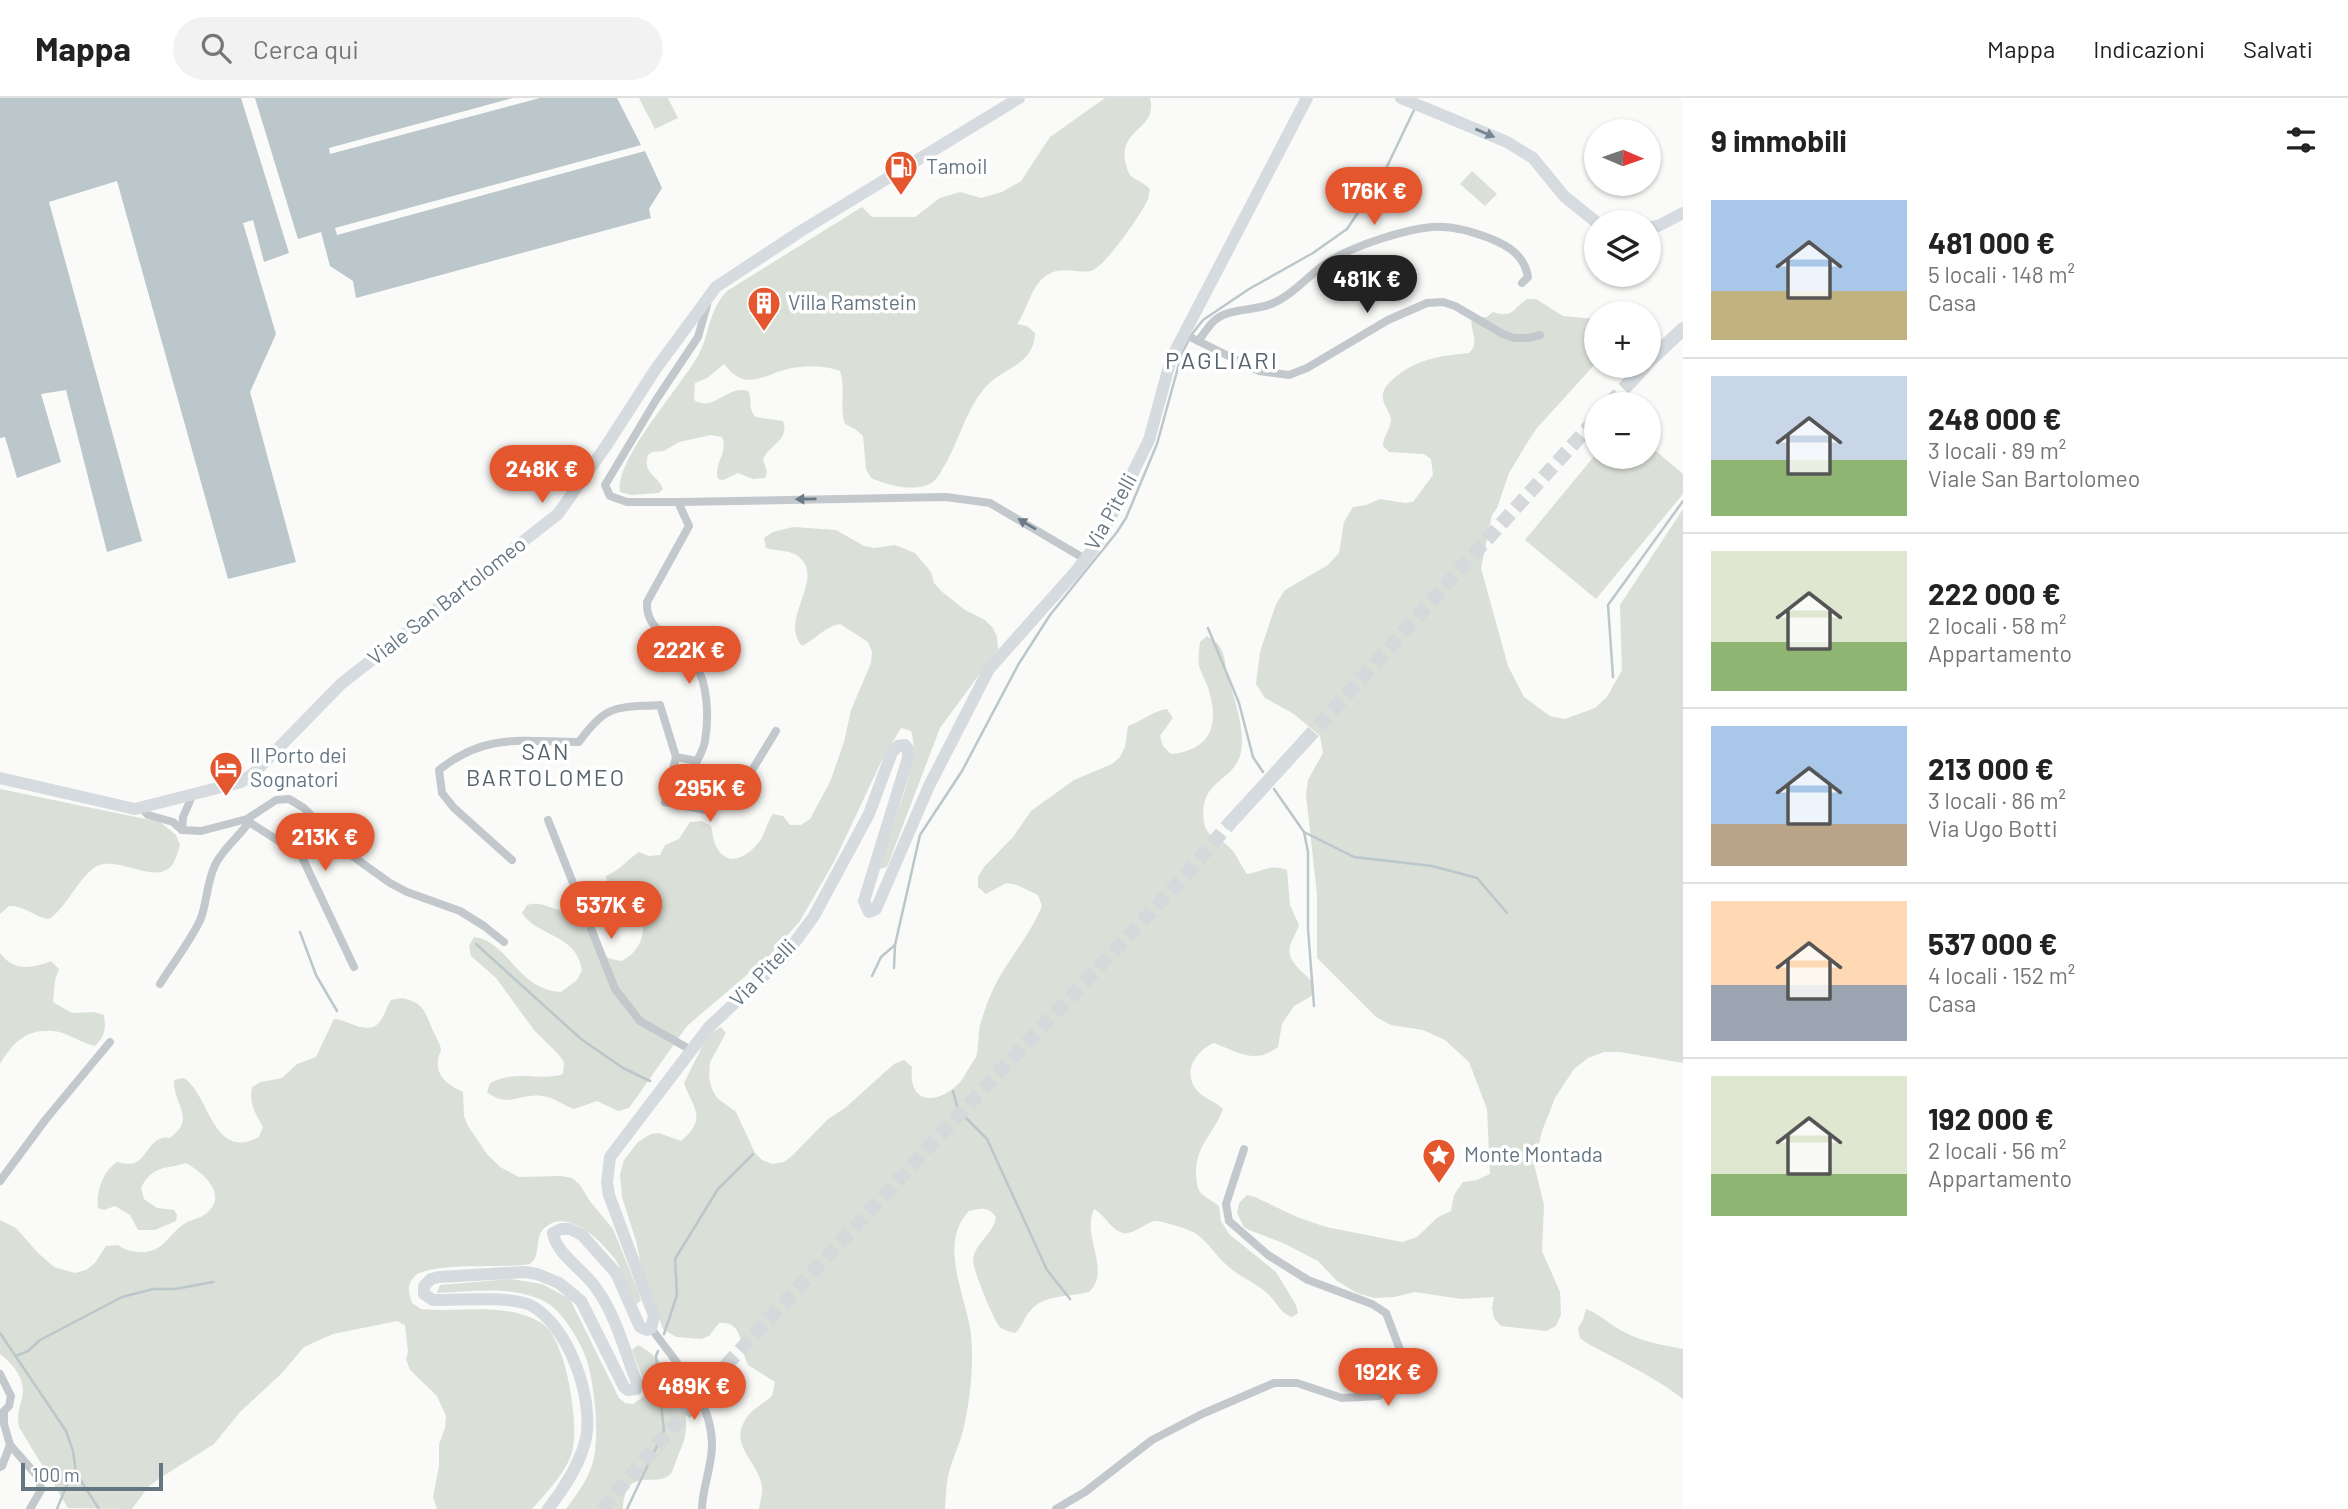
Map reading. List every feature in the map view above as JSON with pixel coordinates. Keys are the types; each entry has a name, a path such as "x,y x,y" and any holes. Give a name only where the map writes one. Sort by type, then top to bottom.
{"highway":[{"path":"1661,350 1683,329"},
{"path":"1230,823 1304,742"}],"street":[{"name":"Viale San Bartolomeo","path":"0,778 135,809 241,782 254,773 341,684 558,514 606,446 654,370 716,287 801,231 1019,98"},
{"name":"Via Pitelli","path":"651,1328 654,1316 609,1195 608,1169 614,1149 709,1027 784,957 814,916 869,814 892,752 898,746 905,745 908,758 864,901 869,912 876,909 929,786 989,669 1099,541 1149,440 1171,359 1191,337 1307,98"},
{"path":"1411,102 1507,142 1533,158 1564,196 1584,213"},
{"path":"1661,224 1683,213"},
{"path":"1522,283 1528,277 1525,263 1508,248 1468,230 1432,227 1396,235 1348,252 1271,304 1217,318 1191,337 1259,371 1289,375 1307,368 1388,320 1427,303 1443,302 1455,306 1514,338 1540,335"},
{"path":"709,295 698,337 605,485 610,496 626,502 946,497 990,503 1085,559"},
{"path":"676,757 696,761 705,743 706,690 694,661 651,623 647,614 647,602 689,526 678,502"},
{"path":"512,860 454,808 442,793 439,770 472,748 503,741 579,742 591,725 612,708 660,705 676,757 665,802 705,810 748,777 776,731"},
{"path":"182,830 183,817 192,793"},
{"path":"160,984 201,918 216,863 248,820 275,800 289,799 298,803 344,850 390,883 460,911 504,942"},
{"path":"141,808 148,815 173,822 182,830 201,831 248,820 301,855 354,967"},
{"path":"548,820 615,989 640,1021 691,1050"},
{"path":"0,1181 46,1119 110,1042"},
{"path":"1056,1509 1085,1492 1152,1440 1202,1414 1274,1383 1297,1383 1342,1398 1379,1396 1397,1379 1402,1355 1386,1313 1372,1304 1307,1280 1268,1255 1228,1221 1226,1204 1244,1149"},
{"path":"548,1509 581,1453 586,1436 587,1421 573,1356 559,1331 545,1316 524,1303 433,1300 424,1294 424,1286 431,1279 439,1277 525,1272 559,1283 581,1301 624,1387 633,1390 637,1384 604,1300 586,1274 554,1239 555,1231 570,1229 582,1235 616,1273 638,1324 643,1329 651,1328 696,1390 707,1413 712,1445 702,1509"},
{"path":"0,1374 11,1396 9,1406 2,1413 10,1445 39,1478 41,1490 30,1509"},
{"path":"0,1467 10,1445"}],"shaded area":[{"path":"0,98 241,98 289,253 264,262 253,220 243,223 276,334 250,392 296,562 228,579 117,181 49,202 142,541 107,552 66,390 41,394 61,462 17,478 5,437 0,438"},
{"path":"255,98 513,98 329,148 330,154 540,98 617,98 641,145 335,228 337,235 645,151 662,188 649,209 651,218 356,298 353,281 330,266 321,232 298,239"},
{"path":"639,98 668,98 678,118 655,129"},
{"path":"1105,98 1150,98 1149,117 1128,141 1125,150 1129,173 1150,189 1148,199 1122,239 1097,268 1084,272 1053,272 1040,281 1017,324 1027,326 1035,333 1029,353 983,390 934,481 911,488 871,478 866,469 863,436 845,424 840,371 820,367 791,368 752,380 738,377 724,364 707,378 695,383 694,400 708,403 734,391 748,391 756,417 783,421 782,437 763,459 767,472 765,478 753,479 738,473 723,480 718,479 724,443 722,437 711,435 679,442 664,451 648,455 647,466 663,489 659,493 631,495 620,492 621,478 638,442 699,354 716,306 727,291 862,207 872,217 915,217 940,198 960,192 981,198 1002,192 1021,181 1050,137"},
{"path":"1472,171 1497,194 1485,206 1460,184"},
{"path":"1527,299 1536,299 1563,316 1584,318 1584,376 1537,428 1509,473 1492,515 1481,568 1508,666 1524,697 1550,716 1565,719 1595,708 1607,697 1622,670 1620,605 1683,509 1683,1063 1620,1052 1604,1052 1588,1058 1574,1069 1555,1098 1542,1131 1534,1164 1544,1205 1542,1251 1560,1292 1561,1315 1556,1326 1546,1331 1501,1326 1494,1318 1494,1297 1461,1299 1415,1292 1374,1298 1357,1293 1337,1281 1318,1261 1244,1227 1237,1213 1239,1203 1247,1195 1326,1227 1402,1242 1417,1237 1438,1217 1451,1211 1454,1195 1463,1182 1490,1174 1487,1109 1469,1062 1445,1040 1423,1030 1391,1025 1376,1017 1317,958 1317,894 1306,795 1308,780 1323,753 1320,736 1294,714 1265,698 1256,684 1260,652 1276,604 1285,590 1328,565 1339,553 1344,522 1353,507 1380,499 1413,502 1433,475 1431,459 1424,454 1389,452 1383,446 1391,420 1384,404 1386,386 1419,363 1438,357 1469,353 1474,344 1472,317 1487,317 1493,312 1512,312"},
{"path":"1661,455 1683,474 1683,494 1596,599 1525,540 1584,469 1661,469"},
{"path":"793,527 836,530 864,546 874,548 895,545 915,553 931,572 934,583 941,591 965,610 985,620 997,637 998,649 940,728 887,867 879,869 912,760 911,731 901,728 881,762 835,860 800,921 770,955 687,1026 629,1108 618,1111 597,1101 574,1109 542,1096 508,1100 495,1097 487,1092 490,1083 510,1077 563,1074 564,1062 534,1030 496,978 471,956 469,946 474,937 486,940 496,947 534,983 561,992 577,980 582,970 578,958 564,942 529,921 522,913 527,905 540,904 575,916 584,925 598,950 611,959 622,961 639,945 642,923 635,909 610,888 606,876 639,852 649,856 660,855 665,845 679,839 690,822 701,821 711,826 716,846 722,855 734,859 740,857 757,845 773,814 783,816 790,825 801,825 810,819 830,782 844,742 851,710 871,663 872,652 868,642 840,624 802,646 796,635 795,623 806,587 806,565 795,554 766,548 764,538 773,532"},
{"path":"1207,636 1218,644 1223,654 1239,716 1242,747 1236,765 1210,790 1206,798 1203,809 1204,823 1211,835 1232,850 1247,874 1271,868 1287,870 1290,905 1299,925 1289,952 1293,962 1313,983 1313,995 1294,1006 1282,1024 1278,1047 1254,1056 1214,1043 1202,1051 1193,1062 1191,1075 1196,1089 1223,1109 1201,1148 1196,1176 1200,1192 1219,1206 1221,1221 1229,1234 1276,1272 1298,1313 1292,1317 1284,1313 1272,1298 1229,1267 1195,1233 1154,1221 1123,1233 1094,1209 1091,1230 1098,1274 1095,1283 1089,1292 1058,1297 1036,1305 1015,1333 996,1322 979,1283 973,1260 977,1248 992,1228 996,1217 984,1209 969,1211 960,1224 955,1239 955,1255 956,1271 971,1335 971,1383 963,1431 948,1477 945,1509 759,1509 762,1490 760,1479 743,1447 741,1431 750,1414 772,1396 775,1382 748,1365 737,1331 727,1323 719,1323 709,1336 701,1339 676,1337 663,1329 644,1280 636,1241 622,1197 620,1174 624,1160 638,1142 651,1134 659,1133 681,1141 689,1133 694,1126 696,1112 684,1083 708,1035 721,1027 726,1033 710,1062 709,1078 712,1089 717,1098 736,1112 755,1153 772,1164 784,1162 792,1156 828,1119 845,1108 894,1064 904,1060 912,1067 912,1082 916,1092 923,1097 941,1096 958,1084 976,1057 980,1025 991,994 1042,906 1038,895 1017,885 1006,883 986,894 978,887 978,877 1013,837 1031,811 1074,780 1112,764 1120,757 1125,747 1128,726 1167,709 1173,718 1160,736 1163,746 1171,754 1195,748 1203,742 1212,726 1213,715 1209,691 1199,662 1200,642"},
{"path":"0,789 160,822 176,835 180,845 176,858 172,865 157,872 109,864 93,868 49,919 14,906 9,906 0,914"},
{"path":"0,953 11,963 23,967 51,961 59,969 53,1002 72,1013 94,1012 104,1015 104,1032 95,1046 58,1032 35,1032 15,1044 0,1064"},
{"path":"402,998 416,1003 426,1015 441,1049 439,1072 448,1084 463,1092 464,1116 487,1154 500,1167 519,1177 561,1176 572,1178 580,1185 613,1229 639,1293 641,1300 637,1304 618,1264 609,1252 585,1230 566,1222 556,1222 542,1230 536,1255 530,1264 435,1269 422,1272 410,1283 412,1303 421,1309 499,1310 529,1317 543,1324 551,1333 564,1364 574,1423 572,1452 560,1475 532,1509 437,1509 433,1497 439,1466 439,1444 446,1416 437,1396 410,1370 406,1359 408,1352 405,1325 397,1321 333,1334 304,1347 282,1373 240,1412 214,1444 148,1487 132,1509 68,1508 19,1427 18,1416 23,1391 21,1379 0,1354 0,1220 16,1228 54,1267 75,1273 86,1270 95,1263 106,1246 118,1245 138,1252 160,1247 180,1227 205,1215 213,1206 214,1191 199,1172 186,1163 155,1171 146,1180 141,1188 144,1199 157,1208 174,1210 177,1215 176,1221 155,1230 138,1230 130,1215 115,1206 104,1210 98,1208 98,1195 104,1176 117,1162 134,1163 158,1140 170,1138 178,1131 183,1117 174,1080 184,1078 193,1086 214,1123 222,1134 232,1141 244,1142 259,1137 263,1127 252,1103 252,1087 261,1082 282,1078 297,1064 316,1057 334,1019 371,1028 381,1020 391,1000"},
{"path":"511,1279 542,1284 570,1299 619,1398 625,1403 633,1404 646,1395 646,1387 632,1350 638,1345 659,1361 675,1384 685,1410 686,1423 684,1441 672,1472 666,1477 643,1480 630,1486 625,1495 623,1509 566,1509 591,1468 596,1430 587,1361 576,1336 564,1319 551,1305 519,1293 437,1293 440,1285"},
{"path":"1586,1309 1631,1335 1683,1349 1683,1399 1650,1377 1580,1338 1578,1328"}],"waterway":[{"path":"894,968 895,945 920,835 962,771 1018,665 1050,615 1126,518 1157,444 1182,353 1192,334 1203,320 1249,289 1313,253 1347,229 1382,177 1415,108"},
{"path":"1613,677 1608,605 1683,501"},
{"path":"1208,628 1239,703 1253,757 1263,772"},
{"path":"1274,789 1304,832 1308,852 1308,929 1314,1006"},
{"path":"1304,832 1354,857 1432,866 1477,878 1507,913"},
{"path":"300,932 316,975 337,1011"},
{"path":"476,944 581,1039 623,1068 650,1081"},
{"path":"872,976 881,957 895,945"},
{"path":"953,1091 958,1110 987,1139 1047,1270 1070,1299"},
{"path":"664,1334 677,1295 675,1259 718,1189 753,1154"},
{"path":"16,1356 28,1351 40,1340 122,1297 153,1289 175,1289 213,1282"},
{"path":"0,1333 66,1431 73,1451 76,1473 99,1509"},
{"path":"627,1509 664,1431 656,1356 658,1351"},
{"path":"57,1509 70,1477 76,1473"}],"tunnel":[{"path":"1620,392 1632,380"},
{"path":"1304,742 1584,432"},
{"path":"602,1509 730,1361 1184,877 1230,823"}],"place":[{"name":"Tamoil","path":"901,197"},
{"name":"Villa Ramstein","path":"764,333"},
{"name":"Il Porto dei Sognatori","path":"226,798"},
{"name":"Monte Montada","path":"1439,1185"}],"district":[{"name":"PAGLIARI","path":"1222,361"},
{"name":"SAN BARTOLOMEO","path":"546,765"}]}
